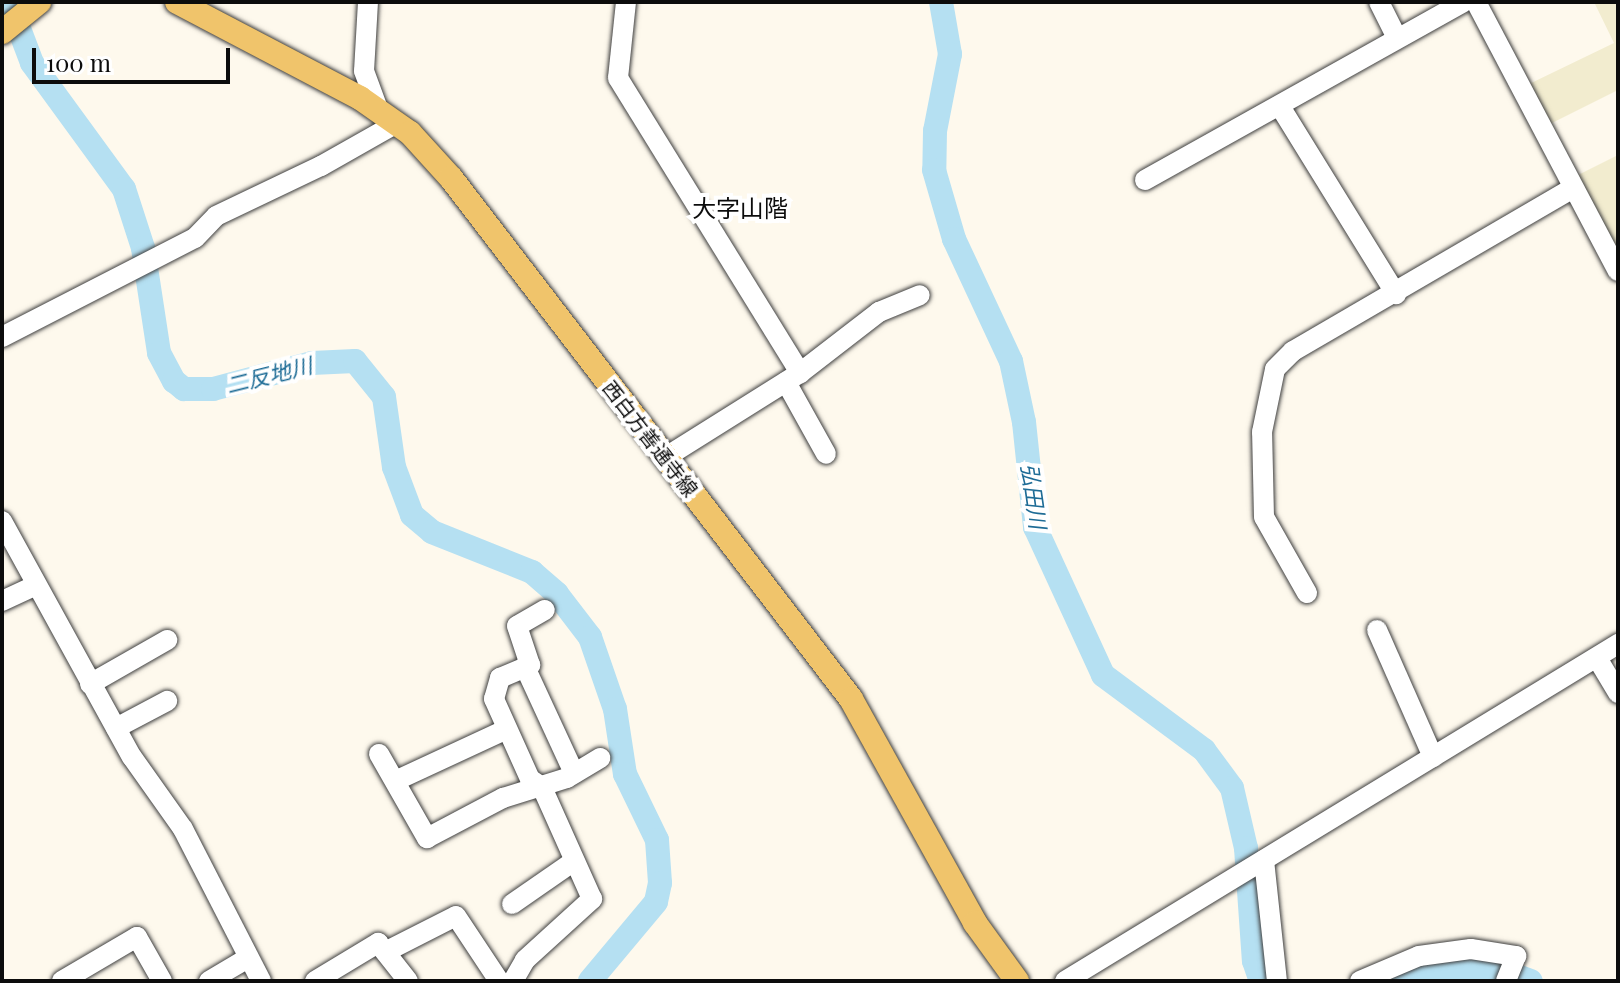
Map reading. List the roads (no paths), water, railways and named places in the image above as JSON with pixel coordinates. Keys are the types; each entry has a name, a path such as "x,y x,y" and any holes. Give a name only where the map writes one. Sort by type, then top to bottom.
{"main road":[{"path":"2,32 39,2"},
{"name":"西白方善通寺線","path":"177,2 388,116 451,178 851,699 975,923 1017,981"}],"street":[{"path":"2,337 195,238 216,216 321,166 388,116 364,71 368,2"},
{"path":"626,2 618,78 793,378 826,454"},
{"path":"1379,2 1397,38"},
{"path":"1145,180 1281,108 1463,2"},
{"path":"1476,2 1571,189 1618,271"},
{"path":"1281,108 1396,294"},
{"path":"1307,593 1264,517 1262,432 1275,369 1293,351 1396,294 1571,189"},
{"path":"666,457 793,378 879,312 920,295"},
{"path":"2,521 90,684 183,829 261,981"},
{"path":"2,601 36,585"},
{"path":"513,981 525,960 592,899 542,787 530,779 494,699 500,678 525,667 531,659 517,626 545,610"},
{"path":"1377,630 1408,680 1402,713 1433,757"},
{"path":"90,684 167,640"},
{"path":"1065,981 1618,644"},
{"path":"1597,658 1618,693"},
{"path":"525,667 574,773"},
{"path":"116,728 167,701"},
{"path":"395,781 507,729"},
{"path":"379,754 427,838 515,793 542,787 600,758"},
{"path":"512,904 574,861"},
{"path":"1262,861 1277,981"},
{"path":"387,951 456,916 499,981"},
{"path":"62,981 137,937 162,981"},
{"path":"315,981 336,976 378,943 408,981"},
{"path":"1360,981 1446,950 1499,951 1516,956 1506,981"},
{"path":"209,981 248,958"}],"waterway":[{"name":"二反地川","path":"9,2 32,63 124,189 143,248 159,353 174,381 184,389 213,389 312,363 355,361 384,397 394,467 412,515 432,532 532,572 557,594 590,637 615,709 625,774 657,840 660,883 656,902 590,981"},
{"name":"弘田川","path":"941,2 950,54 935,131 934,170 954,239 1011,361 1024,422 1035,527 1103,675 1204,750 1232,788 1246,848 1254,961 1261,981"},
{"name":"弘田川","path":"1393,981 1464,967 1495,968 1531,981"}],"district":[{"name":"大字山階","path":"740,208"}]}
